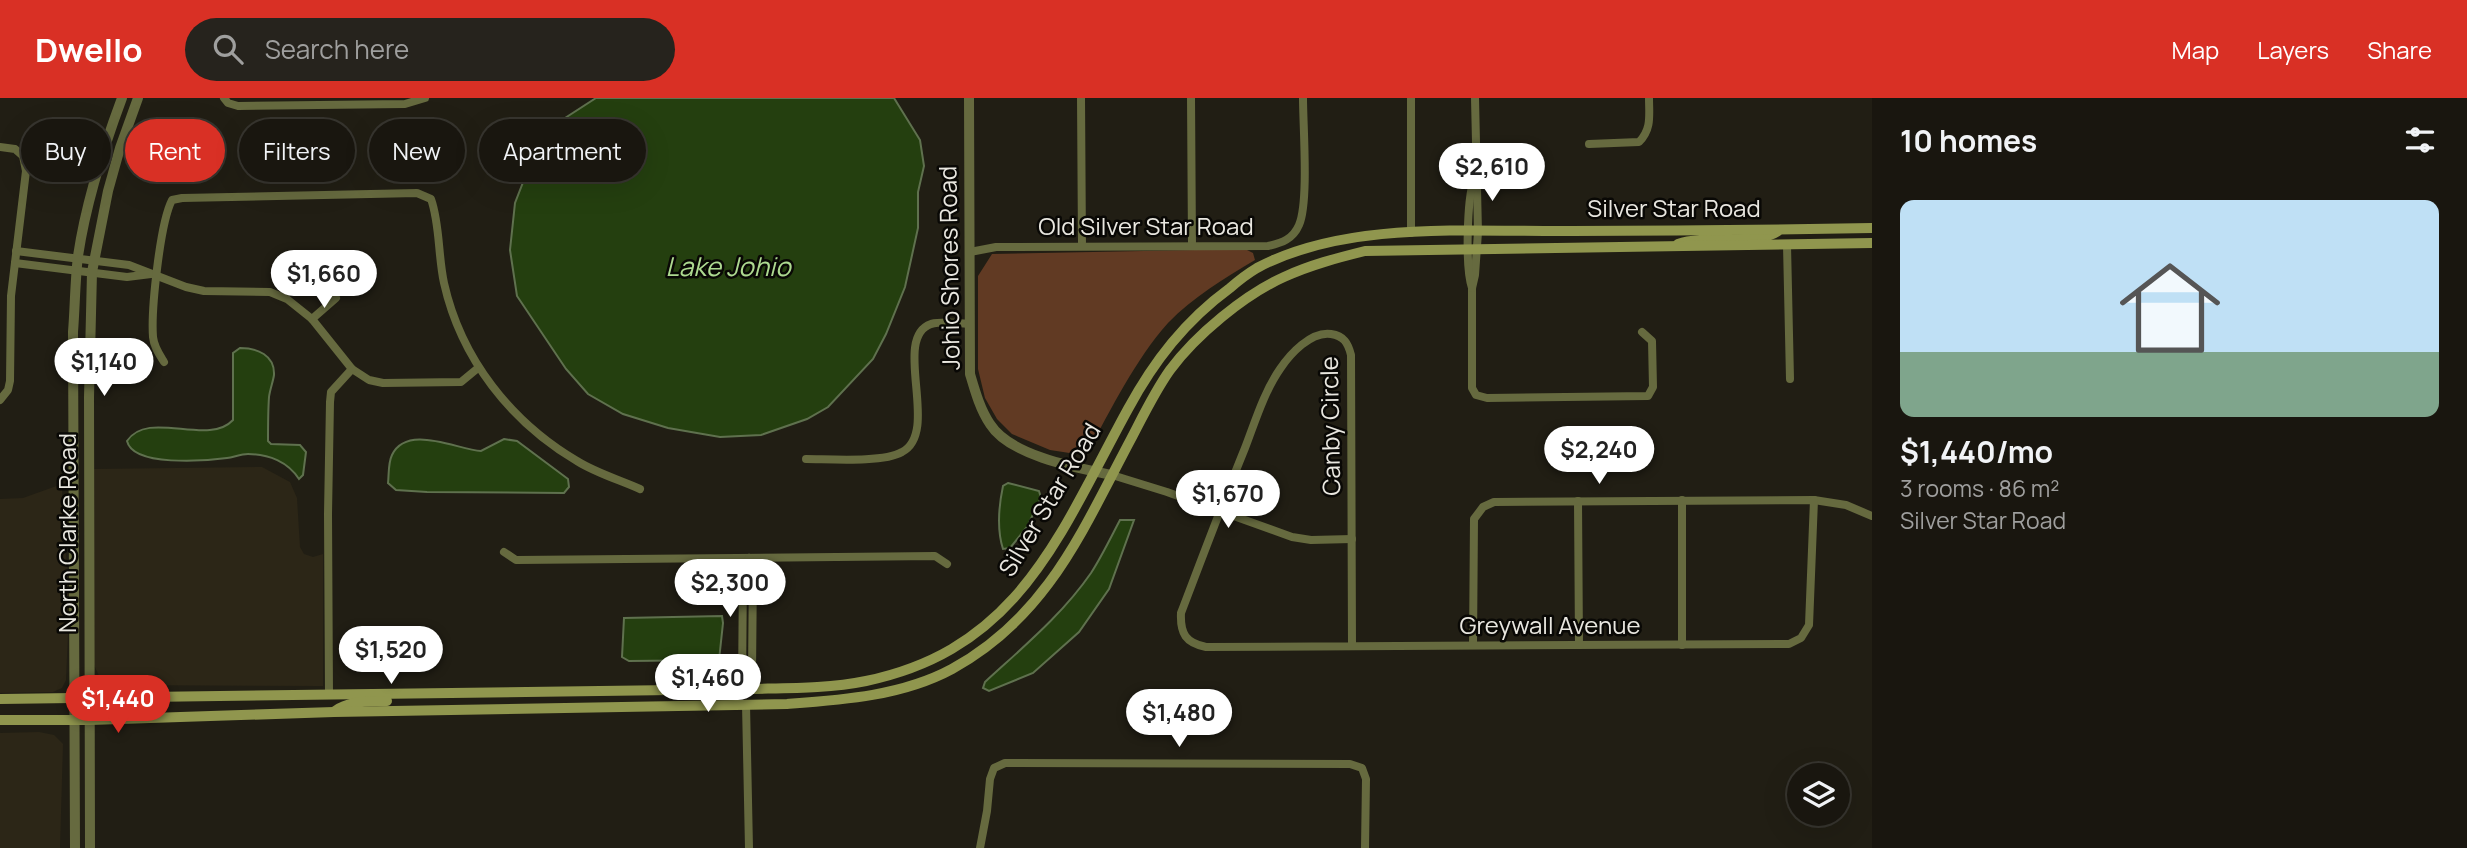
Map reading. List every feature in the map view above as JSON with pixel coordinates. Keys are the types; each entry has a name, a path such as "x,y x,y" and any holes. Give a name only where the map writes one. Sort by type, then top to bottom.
{"main road":[{"name":"Silver Star Road","path":"0,699 744,690 823,687 865,681 920,665 958,645 991,622 1018,597 1044,564 1146,376 1170,343 1192,319 1233,285 1254,270 1284,255 1326,242 1411,233 1872,228"},
{"path":"1669,247 1690,239 1767,237 1780,230"},
{"path":"1787,245 1794,238 1801,236 1872,234"},
{"name":"Silver Star Road","path":"0,719 90,720 334,712 787,704 850,700 908,687 951,669 1016,622 1043,593 1065,564 1170,371 1214,324 1281,278 1323,261 1365,251 1872,243"},
{"path":"746,704 764,694 851,689 865,681"},
{"path":"640,706 642,699 719,698 736,696 744,690"},
{"path":"334,712 342,706 354,703 465,699 471,693"}],"street":[{"name":"North Clarke Road","path":"75,848 73,332 78,259 92,190 122,98"},
{"name":"North Clarke Road","path":"90,848 89,397 92,272 108,191 138,98"},
{"path":"224,98 228,103 238,106 330,101 405,104 425,98"},
{"name":"Johio Shores Road","path":"969,98 970,374 978,401 991,426 1011,444 1035,455 1112,475"},
{"path":"1081,98 1082,246"},
{"path":"1191,98 1192,245"},
{"name":"Old Silver Star Road","path":"970,252 996,247 1269,246 1283,243 1295,232 1304,211 1303,98"},
{"path":"1411,98 1411,233"},
{"path":"1475,98 1475,177 1478,191 1468,276 1472,288 1472,388 1476,395 1487,398 1647,396 1653,387 1652,341 1642,332"},
{"path":"1589,144 1639,142 1647,134 1649,127 1649,98"},
{"path":"0,147 15,149 23,156 25,163 11,296 10,381 8,390 0,400"},
{"path":"164,362 157,352 153,338 157,274 166,215 172,201 181,198 417,193 430,199 436,213 437,244 444,284 456,325 478,368 506,404 541,438 580,463 640,489"},
{"path":"1787,245 1790,379"},
{"path":"16,251 129,265 186,287 204,291 270,292 287,299 312,318 352,369 369,380 383,383 461,382 478,368"},
{"path":"15,263 127,277 157,274"},
{"path":"127,277 129,265"},
{"path":"312,318 336,298"},
{"path":"806,459 886,458 904,452 914,441 918,425 915,347 919,333 929,325 969,324"},
{"name":"Canby Circle","path":"1181,613 1219,511 1280,369 1294,352 1315,336 1328,333 1341,337 1348,344 1351,355 1352,646"},
{"path":"330,695 328,514 331,392 352,369"},
{"path":"1112,475 1292,537 1311,540 1352,539"},
{"path":"1682,500 1682,645"},
{"path":"1473,645 1474,519 1483,507 1494,502 1814,500 1846,505 1872,516"},
{"name":"Greywall Avenue","path":"1181,613 1183,635 1194,645 1206,647 1789,645 1801,638 1809,625 1814,500"},
{"path":"1578,501 1579,645"},
{"path":"504,552 516,560 935,556 947,564"},
{"path":"744,690 752,673 748,624 754,568 749,558"},
{"path":"746,704 749,848"},
{"path":"980,848 994,768 1005,763 1033,763 1350,764 1362,768 1366,779 1365,848"}],"shaded area":[{"path":"1245,249 1253,253 1255,260 1188,305 1156,337 1088,451 1076,454 1050,450 1012,434 997,419 985,398 978,369 978,276 992,254"},
{"path":"262,467 290,482 297,498 300,547 304,554 313,557 323,554 323,686 107,685 94,665 94,469"},
{"path":"62,484 63,531 70,587 66,680 62,688 53,692 0,693 0,499 23,498"},
{"path":"39,732 54,735 63,744 60,848 0,848 0,733"}],"water":[{"name":"Lake Johio","path":"596,98 894,98 920,140 924,166 918,192 918,228 905,287 873,359 828,407 807,419 761,435 720,437 668,428 623,414 588,394 566,369 517,296 510,250 515,203 523,182 646,182 646,119 564,119"},
{"path":"240,348 258,351 272,362 274,375 269,397 268,441 271,444 300,445 306,452 303,475 299,479 284,464 256,454 187,461 155,459 132,449 127,441 137,432 149,428 209,430 222,427 233,420 233,353"},
{"path":"504,439 517,441 568,479 569,487 564,493 427,492 396,490 388,483 392,455 399,446 409,441 433,441 481,451"},
{"path":"1008,483 1039,491 1041,498 1027,527 1010,548 1003,549 1000,509 1003,486"},
{"path":"1120,520 1134,520 1109,589 1079,632 1033,673 989,691 983,688 985,682 1068,603 1095,567"},
{"path":"722,616 719,660 629,661 622,657 624,618"}]}
